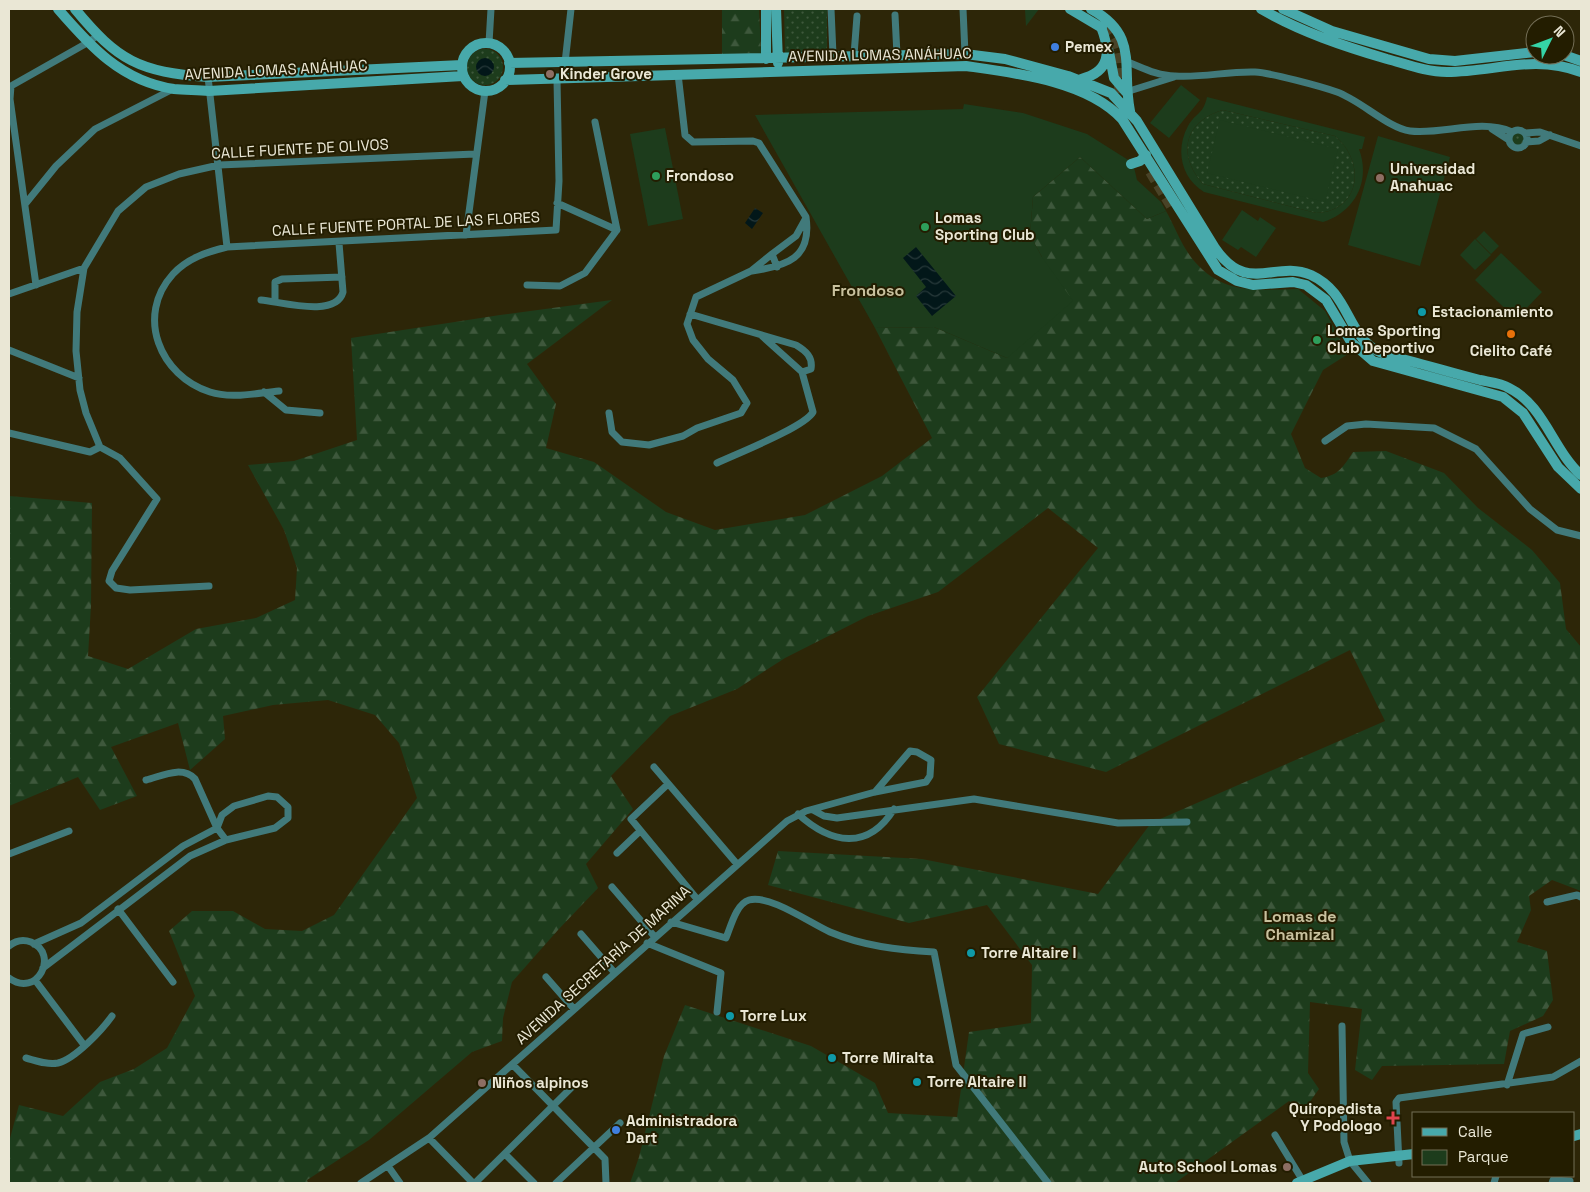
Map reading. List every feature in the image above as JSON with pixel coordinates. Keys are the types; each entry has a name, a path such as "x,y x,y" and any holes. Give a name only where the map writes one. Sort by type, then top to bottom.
{"main road":[{"name":"AVENIDA LOMAS ANÁHUAC","path":"58,9 87,43 107,61 152,83 173,89 209,91 463,70"},
{"name":"AVENIDA LOMAS ANÁHUAC","path":"74,9 97,36 114,52 154,70 172,75 208,77 463,70"},
{"path":"754,72 758,68 772,70 776,68 771,59 766,9"},
{"path":"771,59 776,9"},
{"path":"1070,9 1101,28 1109,48 1114,78 1126,92"},
{"path":"1091,9 1106,17 1124,46 1128,62 1126,92 1130,112"},
{"path":"1261,9 1328,42 1418,68 1455,72 1536,63 1561,65 1581,72"},
{"path":"1283,9 1332,31 1438,60 1455,61 1525,53"},
{"path":"489,44 502,50 509,63 505,80 499,87 485,92 468,83 463,70 466,54 472,48 489,44"},
{"path":"1081,80 1093,76 1100,70 1109,48"},
{"name":"AVENIDA LOMAS ANÁHUAC","path":"509,63 771,59 833,55 965,54 1005,59 1081,80 1111,93 1130,112 1215,248 1230,264 1242,271 1255,274 1294,271 1311,275 1334,292 1360,336 1378,352 1508,387 1524,398 1537,412 1567,460 1581,474"},
{"name":"AVENIDA LOMAS ANÁHUAC","path":"505,80 557,80 678,74 966,66 1006,71 1075,89 1104,102 1122,119 1218,270 1237,281 1253,285 1293,282 1306,285 1326,300 1351,342 1373,361 1504,397 1523,413 1558,467 1581,489"},
{"path":"1132,164 1140,161 1146,155"},
{"path":"1172,208 1198,250 1218,270"},
{"path":"1399,1160 1412,1155"},
{"path":"1300,1182 1352,1163 1399,1160 1412,1162"}],"street":[{"path":"489,44 491,9"},
{"path":"565,63 571,9"},
{"path":"831,9 833,55"},
{"path":"963,9 965,54"},
{"path":"895,15 897,55"},
{"path":"854,55 857,16"},
{"path":"36,285 26,202 9,99 10,86 97,36"},
{"path":"1128,62 1152,72 1174,76 1256,72 1337,92 1368,107 1399,129 1412,131 1489,127 1512,132 1520,130 1525,133 1540,132 1581,146"},
{"path":"678,74 685,135 688,139 692,142 753,141 759,143 806,217 807,243 797,257 777,267 751,271"},
{"path":"1126,92 1174,76"},
{"path":"208,77 227,247"},
{"name":"CALLE FUENTE PORTAL DE LAS FLORES","path":"278,391 227,395 211,392 193,385 176,373 164,357 156,339 154,313 161,291 173,274 187,262 202,254 227,247 556,230 559,181 557,80"},
{"path":"26,202 56,166 95,129 173,89"},
{"path":"466,235 475,154 485,92"},
{"path":"527,285 560,286 585,273 617,230 594,122"},
{"path":"1489,127 1510,140 1517,147 1522,146 1526,142 1539,141 1550,135"},
{"path":"1510,140 1512,132"},
{"path":"1525,133 1526,142"},
{"name":"CALLE FUENTE DE OLIVOS","path":"100,447 86,413 79,378 76,351 76,312 84,268 118,211 146,187 179,174 219,165 475,154"},
{"path":"557,203 617,230"},
{"path":"609,413 612,432 622,442 649,445 683,436 697,428 741,413 747,403 733,380 708,359 693,340 687,324 690,314 696,297 751,271 796,236 806,217"},
{"path":"796,236 807,243"},
{"path":"262,300 322,308 334,305 341,300 343,292 339,242"},
{"path":"772,254 777,267"},
{"path":"9,294 84,268"},
{"path":"275,301 276,282 282,279 342,277"},
{"path":"690,314 796,345 807,353 812,362 811,369 802,372"},
{"path":"717,463 785,432 811,416 813,412 802,372 762,336"},
{"path":"9,350 79,378"},
{"path":"264,392 286,410 320,413"},
{"path":"1325,441 1347,426 1366,424 1434,428 1476,449 1530,509 1557,530 1581,536"},
{"path":"9,433 90,452 100,447 120,458 157,499 112,571 109,581 116,588 130,590 210,586"},
{"name":"AVENIDA SECRETARÍA DE MARINA","path":"361,1183 428,1138 513,1065 654,936 787,820 798,814 875,792 926,782 930,776 931,760 917,752 910,751 875,792"},
{"path":"654,767 737,864"},
{"path":"146,780 178,772 191,774 195,779 216,828 226,840"},
{"path":"668,784 632,816 632,823 697,899"},
{"path":"11,981 28,983 35,980 44,968 118,909 190,856 226,840 275,828 288,818 288,807 276,797 268,796 226,811 216,828 183,846 80,923 34,944"},
{"path":"813,810 824,816 836,818 974,799 1118,823 1187,822"},
{"path":"798,814 817,829 827,834 841,839 855,839 869,835 881,827 894,809"},
{"path":"9,854 69,831"},
{"path":"617,853 640,832"},
{"path":"612,887 654,936"},
{"path":"1547,902 1576,894 1581,897"},
{"path":"671,922 726,938 739,908 748,900 762,899 830,932 868,945 900,950 934,952 956,1065 1048,1183"},
{"path":"118,909 173,982"},
{"path":"581,934 614,972"},
{"path":"9,946 20,941 34,944 43,954 44,968"},
{"path":"647,943 721,974 717,1012"},
{"path":"546,977 574,1009"},
{"path":"35,980 84,1045"},
{"path":"26,1058 46,1064 59,1062 103,1029 112,1016"},
{"path":"1342,1026 1342,1124 1352,1163 1368,1183"},
{"path":"1507,1085 1522,1034 1548,1027"},
{"path":"1399,1160 1396,1102 1399,1098 1507,1085 1553,1077 1581,1061"},
{"path":"513,1065 605,1159 606,1183"},
{"path":"428,1138 474,1183 573,1086"},
{"path":"556,1183 620,1123"},
{"path":"1275,1135 1300,1182"},
{"path":"505,1154 534,1183"},
{"path":"388,1166 400,1183"},
{"path":"1552,1183 1553,1180 1570,1181"}],"green space":[{"path":"722,9 759,9 761,53 722,54"},
{"path":"784,9 827,9 827,51 785,54"},
{"path":"1025,9 1039,9 1026,26"},
{"path":"485,49 492,50 498,54 502,60 502,74 498,80 492,84 485,85 478,84 472,80 468,74 467,67 468,60 472,54 478,50"},
{"path":"1181,85 1200,100 1169,138 1150,123"},
{"path":"1207,97 1365,137 1362,149 1359,149 1363,172 1358,194 1344,211 1323,222 1204,192 1196,186 1185,171 1181,154 1184,135 1188,126 1205,103","holes":["1223,110 1335,136 1345,147 1352,159 1355,172 1354,184 1350,195 1342,204 1331,210 1316,213 1203,184 1189,161 1187,150 1193,130 1200,122 1210,115"]},
{"name":"Lomas Sporting Club","path":"964,104 1023,113 1087,134 1133,163 1137,180 1161,202 1166,211 1147,219 1080,157 1033,197 1030,235 1042,257 1073,301 1007,358 934,327 875,328 755,115 963,109"},
{"path":"1223,110 1335,136 1345,147 1352,159 1355,172 1354,184 1350,195 1342,204 1331,210 1316,213 1203,184 1189,161 1187,150 1189,140 1193,130 1200,122 1210,115"},
{"path":"1220,120 1338,149 1325,202 1207,173"},
{"name":"Frondoso","path":"665,128 683,219 648,226 630,134"},
{"path":"1518,133 1524,139 1518,145 1512,139"},
{"path":"1378,136 1450,157 1420,266 1348,245"},
{"path":"1080,157 1147,219 1166,211 1191,257 1206,273 1230,285 1242,288 1255,290 1298,289 1325,311 1348,354 1323,370 1291,434 1305,468 1321,478 1327,477 1340,470 1353,452 1386,451 1444,473 1478,508 1532,550 1560,583 1566,629 1581,647 1581,891 1552,880 1529,896 1531,910 1517,942 1547,951 1553,1000 1543,1016 1510,1031 1504,1064 1382,1066 1372,1080 1355,1070 1362,1009 1310,1002 1308,1073 1319,1089 1304,1110 1289,1101 1175,1183 630,1183 639,1157 664,1056 685,1005 811,1046 875,1083 888,1113 957,1117 969,1032 1031,1023 1032,965 987,905 909,923 768,885 778,851 922,859 1098,894 1151,823 1385,721 1350,650 1106,772 999,744 977,697 1098,548 1048,508 938,592 868,616 785,658 737,689 670,716 611,776 633,809 586,864 598,888 512,982 503,1018 502,1041 472,1052 369,1140 307,1180 308,1183 9,1183 9,1142 19,1105 63,1116 100,1082 134,1069 167,1048 195,996 169,931 192,911 233,911 265,929 302,931 334,915 417,798 399,743 375,715 328,700 273,705 223,716 225,739 190,770 178,723 111,747 137,796 100,810 78,777 9,806 9,496 92,503 91,606 88,656 128,669 196,629 256,618 295,600 297,568 284,530 248,465 294,461 357,440 351,338 612,300 527,364 556,404 546,448 594,462 666,512 715,530 805,515 882,476 932,438 875,328 934,327 1007,358 1042,257 1030,235 1033,197"},
{"path":"1242,210 1258,221 1260,217 1276,228 1256,257 1241,247 1238,250 1222,240"},
{"path":"1484,231 1499,246 1491,254 1476,239"},
{"path":"1475,239 1491,255 1475,270 1460,255"},
{"path":"1501,253 1542,292 1516,319 1475,280"}],"water":[{"path":"481,58 489,58 494,63 492,74 481,76 476,71 476,63"},
{"name":"Frondoso","path":"755,208 763,213 752,229 745,223"},
{"path":"916,247 956,296 932,316 916,296 926,287 903,258"}],"tunnel":[{"path":"1102,28 1115,45 1119,65 1121,107"},
{"path":"1150,172 1172,208"}],"place":[{"name":"Pemex","path":"1055,47"},
{"name":"Kinder Grove","path":"550,74"},
{"name":"Frondoso","path":"656,176"},
{"name":"Universidad Anahuac","path":"1380,178"},
{"name":"Lomas Sporting Club","path":"925,227"},
{"name":"Estacionamiento","path":"1422,312"},
{"name":"Cielito Café","path":"1511,334"},
{"name":"Lomas Sporting Club Deportivo","path":"1317,340"},
{"name":"Torre Altaire I","path":"971,953"},
{"name":"Torre Lux","path":"730,1016"},
{"name":"Torre Miralta","path":"832,1058"},
{"name":"Torre Altaire II","path":"917,1082"},
{"name":"Niños alpinos","path":"482,1083"},
{"name":"Quiropedista Y Podologo","path":"1393,1118"},
{"name":"Administradora Dart","path":"616,1130"},
{"name":"Auto School Lomas","path":"1287,1167"}],"district":[{"name":"Frondoso","path":"868,290"},
{"name":"Lomas de Chamizal","path":"1300,925"}]}
